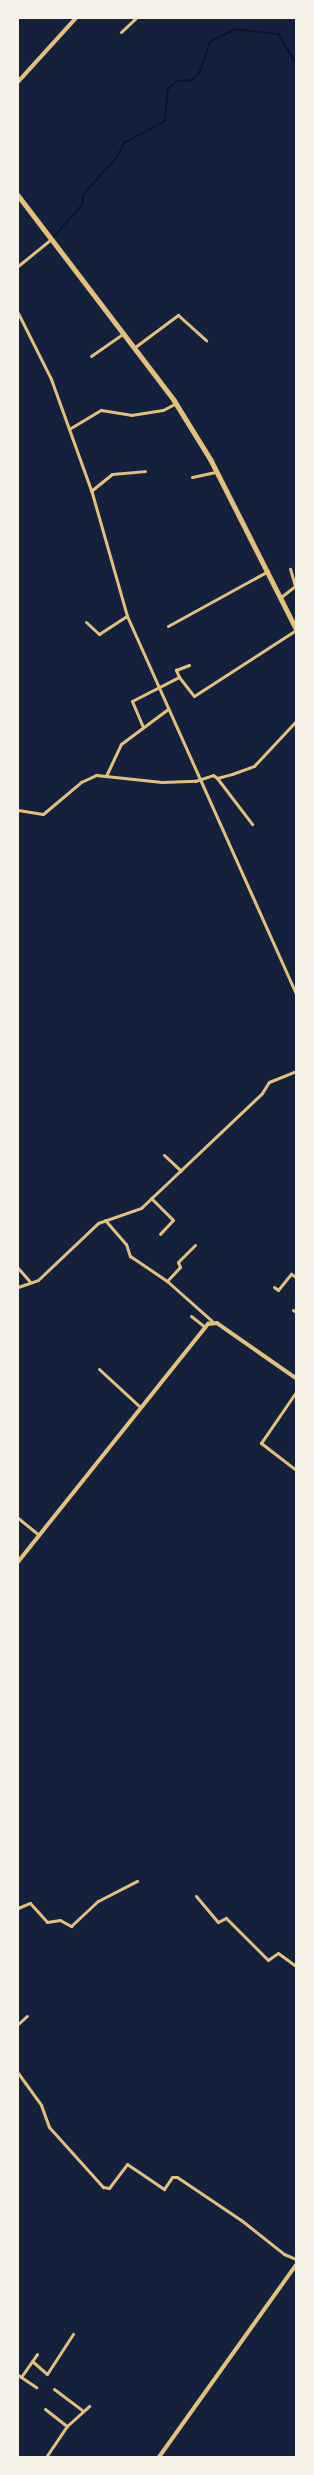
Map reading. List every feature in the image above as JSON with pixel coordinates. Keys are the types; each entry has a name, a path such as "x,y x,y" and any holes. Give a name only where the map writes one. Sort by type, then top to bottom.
{"main road":[{"path":"18,195 50,240 135,346 176,403 216,472 268,571 296,629"},
{"path":"159,2457 296,2265"}],"street":[{"path":"18,82 76,18"},
{"path":"121,32 136,18"},
{"path":"18,266 50,240"},
{"path":"18,313 51,379 69,429 91,491 127,616 296,993"},
{"path":"135,346 178,315 206,340"},
{"path":"90,356 125,333"},
{"path":"69,429 100,410 131,415 163,410 176,403"},
{"path":"91,491 112,474 145,470"},
{"path":"192,477 216,472"},
{"path":"281,597 295,586 290,569"},
{"path":"168,626 268,571"},
{"path":"86,622 99,634 127,616"},
{"path":"189,665 176,670 179,677 194,696 296,629"},
{"path":"143,728 132,702 179,677"},
{"path":"106,776 121,744 168,709"},
{"path":"217,778 254,766 296,722"},
{"path":"18,810 43,814 81,782 96,775 162,782 199,779 213,775 217,778 252,824"},
{"path":"18,1287 38,1280 78,1240 105,1220 134,1211 151,1198 181,1171 269,1082 296,1071"},
{"path":"164,1155 181,1171"},
{"path":"151,1198 173,1220 160,1234"},
{"path":"105,1220 126,1244 130,1256 167,1281 212,1322 296,1378"},
{"path":"167,1281 180,1268 178,1262 196,1245"},
{"path":"18,1268 30,1282"},
{"path":"274,1287 279,1289 291,1274 296,1277"},
{"path":"191,1316 205,1327"},
{"path":"18,1562 139,1406 205,1327 212,1322"},
{"path":"99,1369 139,1406"},
{"path":"296,1392 261,1443 296,1470"},
{"path":"18,1518 39,1535"},
{"path":"18,1908 30,1903 47,1922 60,1920 71,1926 100,1899 137,1881"},
{"path":"196,1896 218,1922 226,1918 267,1960 280,1953 296,1966"},
{"path":"18,2024 27,2016"},
{"path":"18,2073 43,2108 49,2127 103,2187 109,2188 127,2164 164,2189 172,2177 177,2176 241,2220 284,2254 296,2259"},
{"path":"32,2361 47,2374 73,2334"},
{"path":"36,2387 19,2376 37,2354"},
{"path":"54,2389 83,2411"},
{"path":"46,2457 67,2426 89,2406"},
{"path":"45,2409 67,2426"}],"waterway":[{"path":"52,239 82,205 83,195 117,157 124,143 165,121 168,89 177,81 192,80 199,74 210,42 235,29 279,34 296,63"},
{"path":"18,269 50,241"}]}
